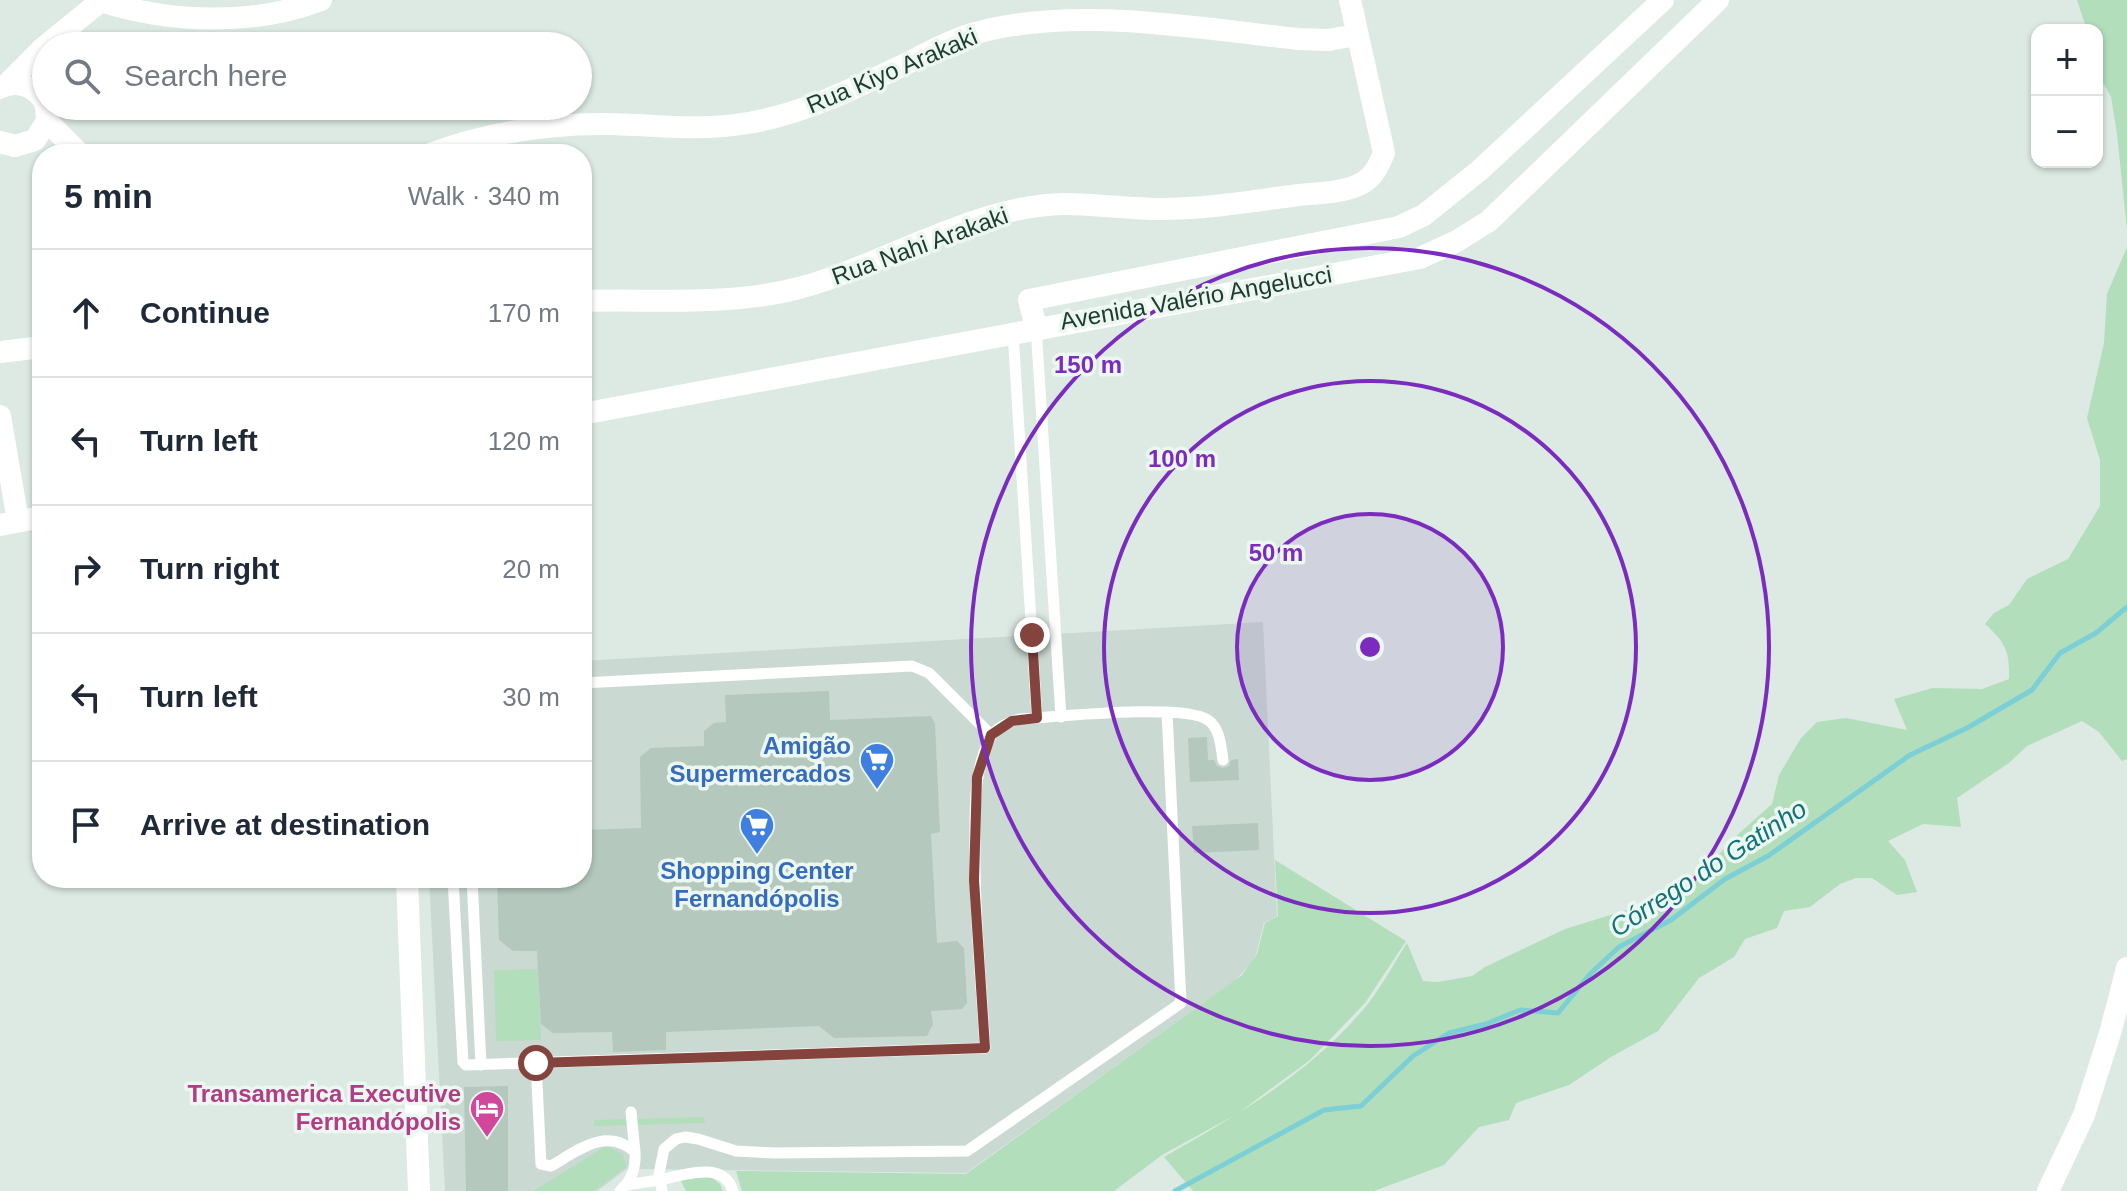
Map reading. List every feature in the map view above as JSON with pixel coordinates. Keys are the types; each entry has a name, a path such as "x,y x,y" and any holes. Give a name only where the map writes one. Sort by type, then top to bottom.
{"street":[{"path":"62,32 101,0 120,7 257,15 283,13 321,0"},
{"path":"1350,0 1357,35"},
{"name":"Avenida Valério Angelucci","path":"1036,327 1029,300 1399,227 1415,221 1480,170 1663,0"},
{"name":"Avenida Valério Angelucci","path":"592,412 1036,327 1420,258 1457,241 1489,221 1718,0"},
{"name":"Rua Kiyo Arakaki","path":"458,144 514,129 548,125 604,123 696,128 779,117 849,90 962,38 985,30 1026,24 1119,21 1298,39 1328,40 1357,35"},
{"name":"Rua Nahi Arakaki","path":"592,301 731,299 768,295 828,280 968,225 1030,207 1063,204 1199,208 1338,191 1363,183 1377,171 1384,153 1357,35"},
{"path":"3,86 32,58"},
{"path":"3,86 18,84 31,87 32,91"},
{"path":"0,142 15,146 41,124"},
{"path":"41,124 62,144"},
{"path":"41,124 67,144"},
{"path":"0,352 32,348"},
{"path":"0,416 9,523 32,519"},
{"path":"407,888 419,1191"},
{"path":"2048,1191 2084,1115 2127,968"}],"lane":[{"path":"1036,327 1061,717"},
{"path":"1013,332 1037,718"},
{"path":"592,682 912,666 929,673 991,735"},
{"path":"661,1186 664,1149 676,1139 685,1137 736,1151 774,1153 967,1151 1181,1003 1167,712"},
{"path":"454,888 463,1062 468,1066 985,1048 974,880 975,792 991,735 1012,721 1037,718 1167,712 1194,714 1215,727 1223,760"},
{"path":"472,888 481,1065"},
{"path":"536,1063 541,1164 551,1166 601,1140 621,1143 635,1152"},
{"path":"631,1112 635,1164 623,1188 661,1186 684,1174 718,1173 728,1179 733,1191"}],"shaded area":[{"path":"1263,622 1277,916 1264,923 1251,964 1233,982 966,1173 627,1169 597,1191 445,1191 430,888 592,888 592,660"}],"green space":[{"path":"2077,0 2127,0 2127,230 2111,97 2103,83 2103,24 2085,24"},
{"path":"2127,247 2127,759 2122,761 2099,732 2082,721 2027,746 2009,763 1957,798 1961,827 1923,824 1888,841 1905,860 1917,892 1897,895 1872,878 1856,878 1840,884 1810,907 1784,911 1777,928 1745,939 1734,957 1699,978 1658,1031 1569,1085 1516,1103 1509,1120 1479,1127 1444,1165 1374,1191 1193,1191 1164,1157 1273,1090 1322,1051 1367,1005 1407,943 1423,981 1438,982 1472,976 1565,929 1643,905 1692,883 1734,838 1772,804 1779,775 1801,738 1817,722 1846,718 1907,730 1894,699 1933,688 1982,689 2009,679 2005,648 1985,624 1994,613 2009,605 2027,579 2068,559 2100,506 2100,460 2087,418 2104,343 2107,294"},
{"path":"1275,860 1406,941 1365,1003 1310,1060 1237,1114 1162,1155 1114,1191 742,1191 736,1171 966,1174 1242,975 1257,954 1265,923 1278,916"},
{"path":"538,969 541,1040 496,1041 494,970"},
{"path":"704,1117 705,1123 594,1126 594,1120"},
{"path":"606,1146 623,1154 626,1167 594,1191 533,1191"},
{"path":"711,1177 723,1191 686,1191 680,1179"}],"building":[{"name":"Shopping Center Fernandópolis","path":"829,691 830,720 931,716 935,724 940,832 931,834 937,943 957,941 964,948 967,1003 962,1009 931,1011 933,1024 927,1036 834,1038 819,1026 666,1032 666,1050 613,1052 612,1032 553,1033 541,1024 537,951 513,951 499,940 497,888 592,888 592,830 641,828 640,757 651,748 704,746 704,731 714,723 726,722 725,695"},
{"path":"1207,737 1208,760 1214,760 1217,766 1223,768 1229,766 1231,760 1238,759 1239,780 1190,782 1188,738"},
{"path":"1258,823 1259,850 1194,853 1192,826"},
{"name":"Transamerica Executive Fernandópolis","path":"508,1086 508,1191 466,1191 464,1087"}],"waterway":[{"name":"Córrego do Gatinho","path":"1175,1191 1324,1110 1361,1106 1413,1056 1449,1033 1486,1024 1520,1010 1558,1013 1590,974 1619,947 1671,920 1725,879 1768,856 1910,755 1967,728 2032,690 2060,653 2096,633 2127,607"}],"place":[{"name":"Amigão Supermercados","path":"877,791"},
{"name":"Shopping Center Fernandópolis","path":"757,856"},
{"name":"Transamerica Executive Fernandópolis","path":"487,1139"}],"route":[{"path":"536,1063 985,1048 974,880 975,792 991,735 1012,721 1037,718 1032,635"}]}
